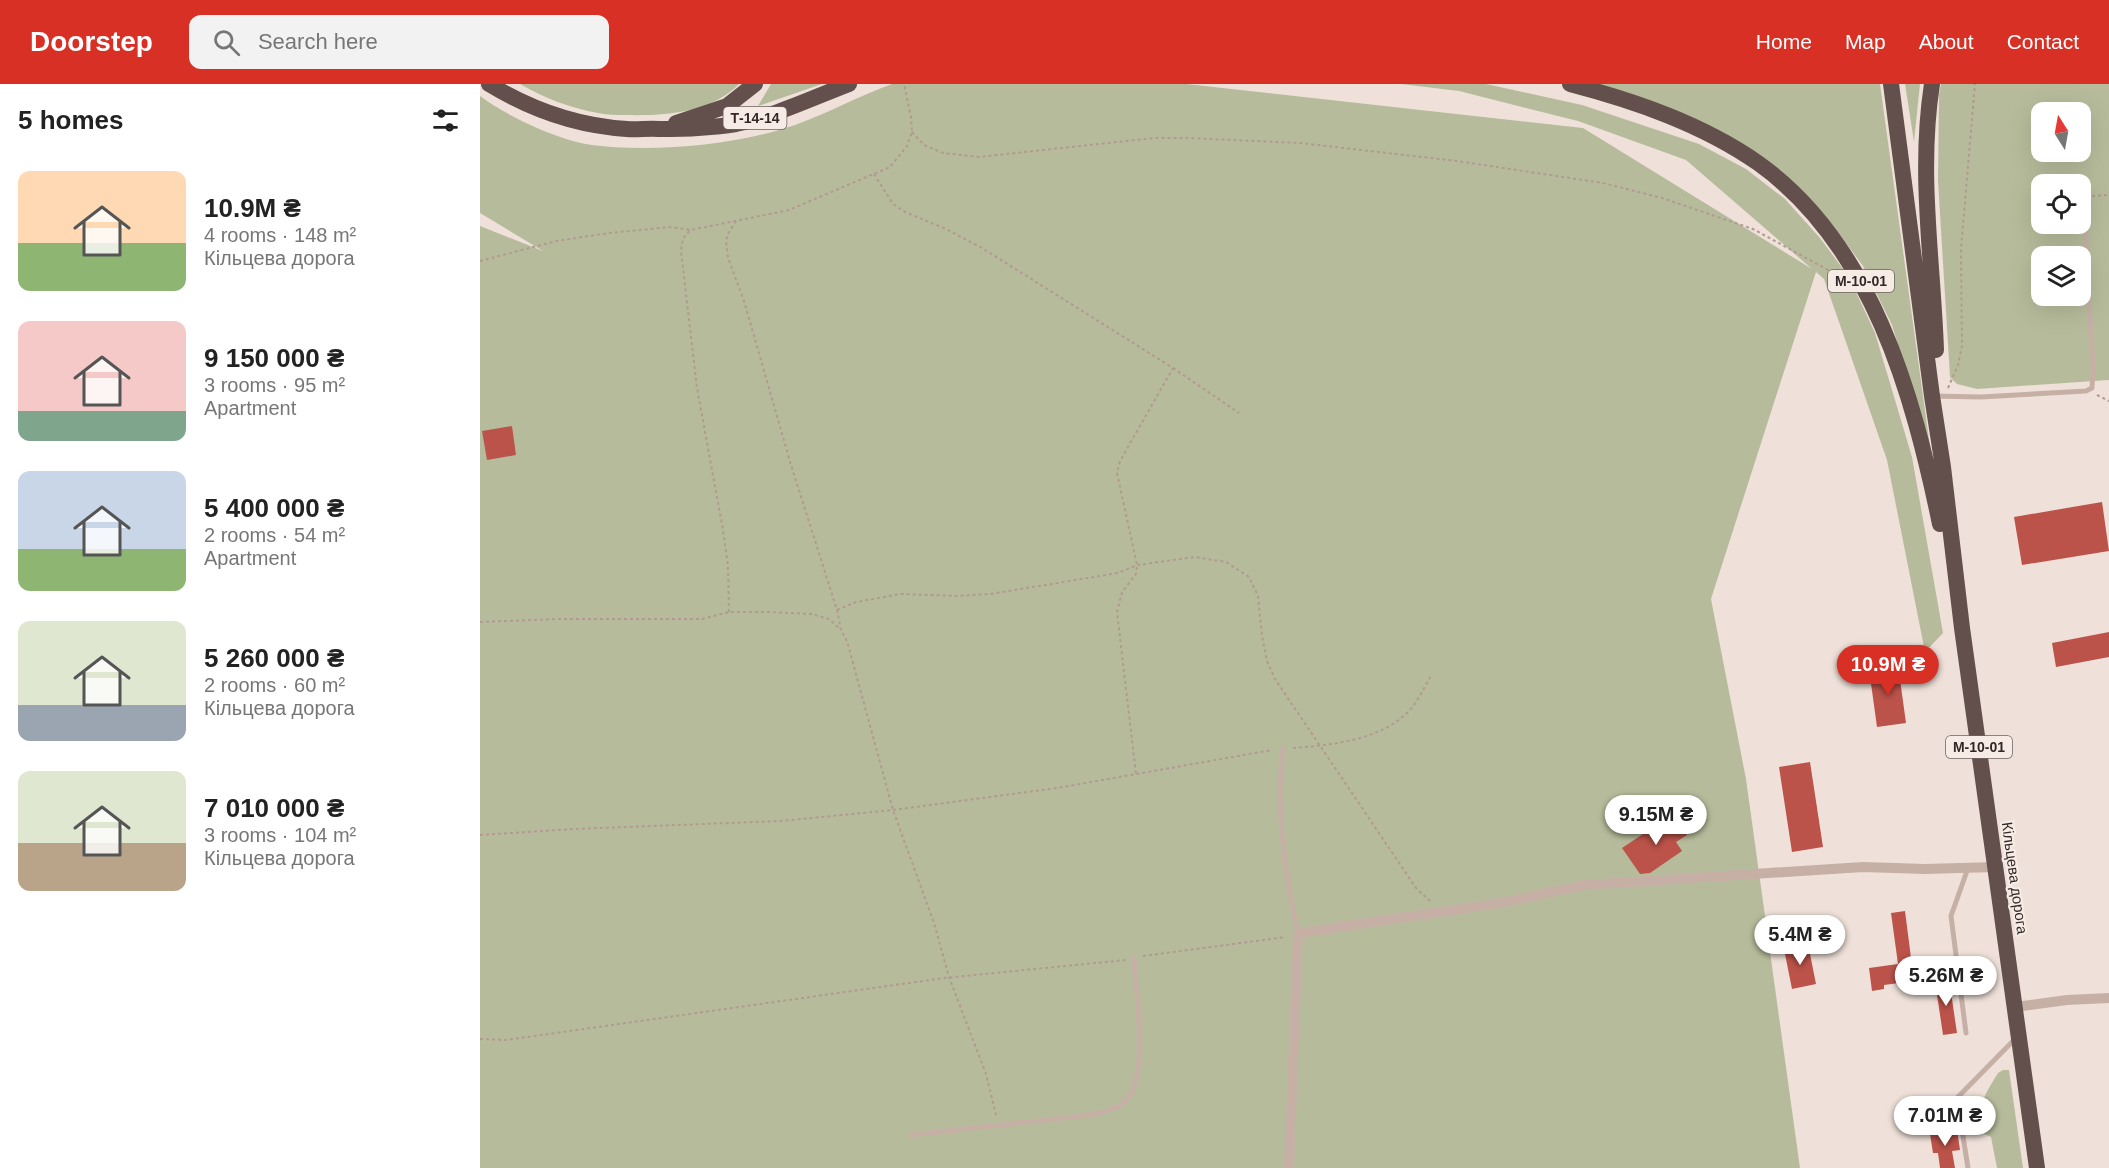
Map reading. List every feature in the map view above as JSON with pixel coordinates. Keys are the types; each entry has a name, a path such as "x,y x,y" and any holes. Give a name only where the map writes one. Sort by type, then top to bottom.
{"highway":[{"name":"Т-14-14","path":"489,84 542,111 586,123 627,129 692,129 738,123 783,110 849,84"},
{"name":"Т-14-14","path":"655,129 727,106 755,84"},
{"name":"М-10-01","path":"1570,84 1614,96 1666,115 1713,137 1758,163 1807,206 1834,238 1856,272 1885,330 1921,438 1962,628"},
{"name":"М-10-01","path":"1891,84 1939,396"},
{"name":"М-10-01","path":"1932,84 1927,133 1926,199 1943,467 1962,628"},
{"name":"Кільцева дорога","path":"1962,628 2037,1168"}],"street":[{"path":"1289,1168 1298,935 1500,903 1584,885 1863,867 1925,869 1995,867"},
{"path":"2015,1006 2067,1000 2109,999"}],"lane":[{"path":"1939,396 1981,397 2090,390 2093,385 2093,368 2085,234"},
{"path":"1282,749 1280,797 1286,879 1298,935"},
{"path":"1966,1033 1951,916 1968,868"},
{"path":"911,1135 1090,1115 1114,1108 1128,1098 1136,1083 1140,1063 1134,959"},
{"path":"1968,1168 1957,1098 2019,1035"}],"path":[{"path":"480,261 556,241 660,228 691,230 789,210 890,167 898,159 907,146 912,132 904,84"},
{"path":"1939,396 1958,365 1962,346 1961,249 1976,84"},
{"path":"912,132 924,145 942,153 979,157 1154,138 1187,138 1300,143 1468,162 1603,183 1662,198 1753,229 1830,271"},
{"path":"874,174 893,204 905,212 982,248 1173,368 1239,413"},
{"path":"2091,196 2109,195"},
{"path":"736,221 726,241 728,258 744,301 791,465 837,610 841,630 847,641 893,810 934,923 949,977 986,1074 998,1126"},
{"path":"691,230 685,235 681,251 697,388 728,566 729,612"},
{"path":"1136,774 1117,612 1122,592 1136,574 1137,565 1117,473 1120,461 1173,368"},
{"path":"2090,390 2109,402"},
{"path":"837,610 856,602 901,594 957,596 990,594 1118,573 1137,565 1196,556 1226,561 1249,577 1258,596 1262,636 1275,679 1416,888 1440,912"},
{"path":"480,622 558,619 702,620 729,612 811,614 829,619 841,630"},
{"path":"480,835 781,821 893,810 1057,788 1282,749 1320,746 1362,737 1385,729 1401,719 1412,708 1432,674"},
{"path":"480,1039 506,1040 949,977"}],"green space":[{"path":"520,84 739,84 728,94 701,107 671,113 641,115 605,114 577,108 548,98"},
{"path":"771,84 822,84 758,106"},
{"path":"892,84 1187,84 1583,128 1812,269 1686,160 1578,121 1459,91 1401,84 1486,84 1582,105 1699,144 1746,169 1785,199 1820,238 1849,277 1875,333 1912,457 1943,633 1925,652 1887,460 1824,279 1816,272 1711,599 1746,779 1800,1168 480,1168 480,226 543,251 480,213 480,96 504,112 579,143 641,148 722,142 772,132 795,125"},
{"path":"1595,84 1880,84 1931,454 1892,325 1863,266 1835,228 1798,186"},
{"path":"1905,84 1920,84 1914,142"},
{"path":"1941,84 2109,84 2109,380 1977,389 1957,384 1950,377 1938,181"},
{"path":"2009,1070 2023,1168 1997,1168 1991,1137 1981,1132 1980,1115 1983,1101 1998,1073"}],"building":[{"path":"512,426 516,455 487,460 482,431"},
{"path":"2102,502 2109,551 2022,565 2014,517"},
{"path":"2109,632 2109,657 2056,667 2052,643"},
{"path":"1898,665 1906,723 1877,727 1869,669"},
{"path":"1810,762 1823,847 1792,852 1779,767"},
{"path":"1673,814 1687,835 1676,842 1682,851 1650,873 1640,874 1622,848"},
{"path":"1905,911 1914,981 1884,985 1884,989 1872,991 1869,968 1898,964 1891,913"},
{"path":"1808,944 1816,984 1792,989 1784,949"},
{"path":"1949,979 1957,1033 1943,1035 1935,981"},
{"path":"1957,1130 1960,1150 1952,1151 1955,1168 1940,1168 1938,1153 1933,1153 1930,1134"}]}
